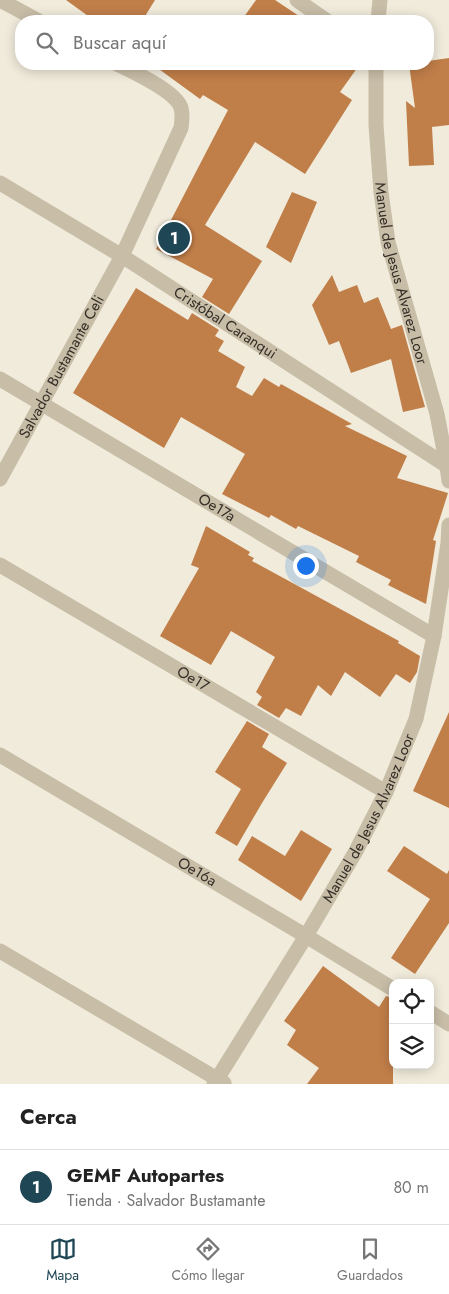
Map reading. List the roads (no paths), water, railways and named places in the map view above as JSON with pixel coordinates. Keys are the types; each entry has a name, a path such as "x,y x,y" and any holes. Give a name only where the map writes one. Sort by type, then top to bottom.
{"street":[{"path":"0,0 28,15"},
{"path":"298,0 319,15"},
{"path":"379,15 380,0"},
{"name":"Salvador Bustamante Celi","path":"0,479 122,256 181,128 183,116 181,106 174,96 128,70"},
{"name":"Manuel de Jesus Alvarez Loor","path":"376,70 376,125 381,192 388,242 437,414 448,466 449,482"},
{"name":"Cristóbal Caranqui","path":"0,183 122,256 448,466"},
{"name":"Oe17a","path":"0,379 434,636"},
{"name":"Manuel de Jesus Alvarez Loor","path":"219,1082 356,850 386,792 416,719 434,636 449,525"},
{"name":"Oe17","path":"0,564 386,792"},
{"name":"Oe16a","path":"0,756 389,987"},
{"path":"0,951 219,1082"},
{"path":"434,1015 449,1024"}],"place":[{"name":"GEMF Autopartes","path":"174,238"}]}
